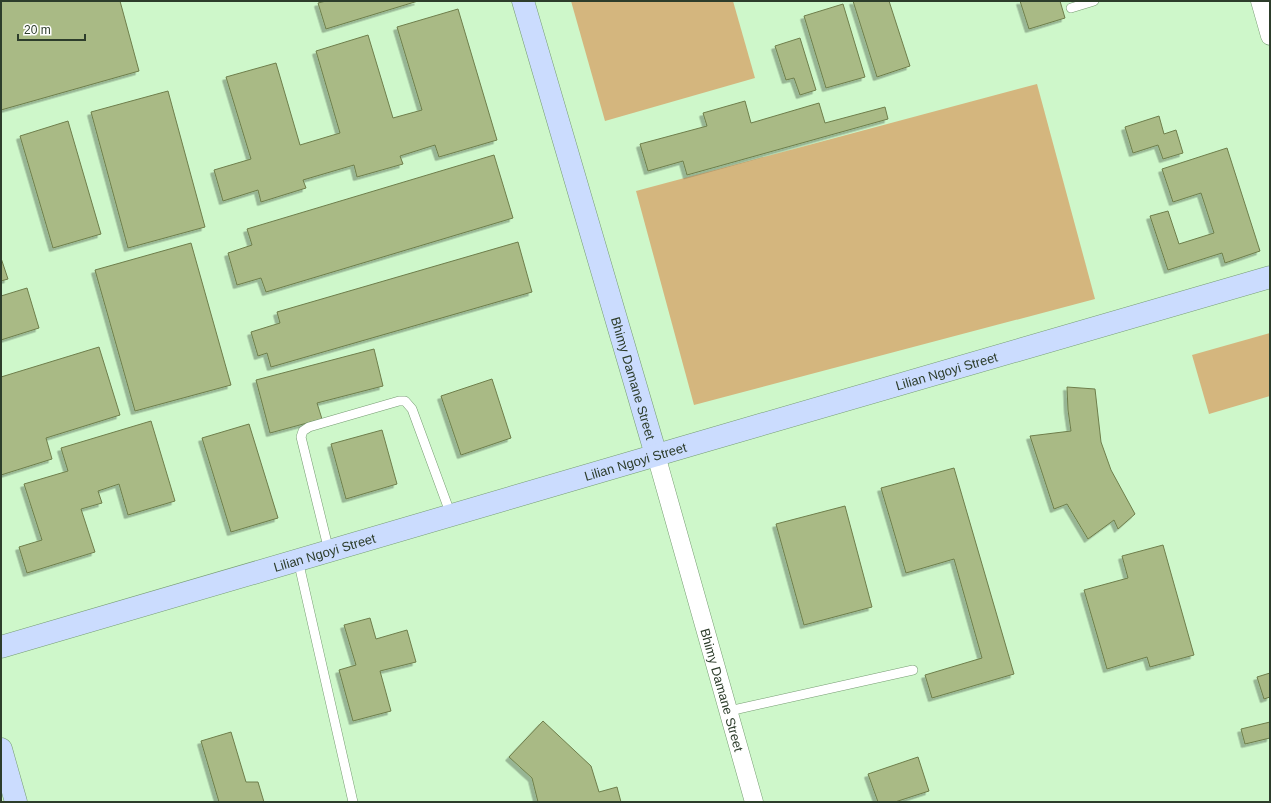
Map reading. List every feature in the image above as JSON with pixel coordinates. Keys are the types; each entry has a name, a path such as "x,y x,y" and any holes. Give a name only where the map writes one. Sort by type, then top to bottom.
{"main road":[{"name":"Bhimy Damane Street","path":"523,1 656,455"},
{"name":"Lilian Ngoyi Street","path":"1,647 1270,277"},
{"path":"1,749 16,802"}],"street":[{"path":"1260,1 1270,36"},
{"name":"Bhimy Damane Street","path":"656,455 754,802"}],"lane":[{"path":"1071,8 1094,1"},
{"path":"329,551 301,437 303,431 309,427 332,420 399,401 404,401 412,409 451,515"},
{"path":"298,560 353,802"},
{"path":"729,712 912,670"}],"shaded area":[{"path":"571,1 733,1 755,78 605,121"},
{"path":"1037,84 1095,299 694,405 636,191"},
{"path":"1270,333 1270,396 1209,414 1192,355"}],"building":[{"path":"1,1 120,1 139,71 1,110"},
{"path":"326,1 418,1 326,29 318,3"},
{"path":"853,1 889,1 910,66 877,77"},
{"path":"1020,1 1060,1 1065,18 1029,29"},
{"path":"843,4 865,77 826,88 804,16"},
{"path":"458,9 497,140 439,157 435,145 400,156 403,164 357,177 354,165 303,180 306,188 261,202 258,190 223,201 214,170 251,159 226,77 276,63 300,145 340,133 316,51 368,35 393,118 422,110 397,27"},
{"path":"800,38 816,90 800,95 794,78 786,80 775,46"},
{"path":"168,91 205,227 128,248 91,112"},
{"path":"745,101 751,123 819,103 825,123 885,107 888,119 687,175 683,161 648,171 640,144 707,126 703,113"},
{"path":"1159,116 1164,134 1176,130 1183,153 1163,159 1158,145 1133,153 1125,127"},
{"path":"68,121 101,234 53,248 20,136"},
{"path":"1227,148 1260,251 1225,263 1222,253 1168,270 1150,216 1168,211 1179,244 1214,233 1201,193 1173,202 1162,169"},
{"path":"494,155 513,218 266,292 261,278 237,285 228,253 252,245 247,229"},
{"path":"518,242 532,292 271,367 267,353 258,356 251,332 280,323 277,312"},
{"path":"191,243 231,385 135,411 95,270"},
{"path":"1,258 8,279 1,281"},
{"path":"27,288 39,328 1,340 1,296"},
{"path":"99,347 120,415 46,438 52,459 1,475 1,377"},
{"path":"374,349 383,386 317,403 322,419 270,433 256,380"},
{"path":"492,379 511,438 461,455 441,396"},
{"path":"1067,387 1095,389 1101,442 1111,470 1135,514 1118,529 1114,520 1088,539 1067,504 1054,509 1030,436 1071,431"},
{"path":"151,421 175,501 128,515 119,484 98,491 102,503 81,509 95,552 27,573 19,547 42,540 24,484 68,471 61,448"},
{"path":"249,424 278,518 231,532 202,438"},
{"path":"382,430 397,484 346,499 331,444"},
{"path":"954,468 1014,674 932,698 925,675 982,658 954,559 906,573 881,488"},
{"path":"845,506 872,607 804,625 776,524"},
{"path":"1163,545 1194,655 1150,667 1147,657 1107,669 1084,590 1128,578 1122,556"},
{"path":"370,618 376,639 407,630 416,662 380,671 391,711 353,721 339,670 356,665 344,625"},
{"path":"1270,673 1270,697 1264,699 1257,677"},
{"path":"543,721 591,766 599,792 617,787 621,802 538,802 532,778 509,757"},
{"path":"1270,722 1270,738 1245,744 1241,729"},
{"path":"231,732 246,782 258,782 264,802 219,802 201,741"},
{"path":"918,757 929,791 895,802 878,802 868,774"}]}
